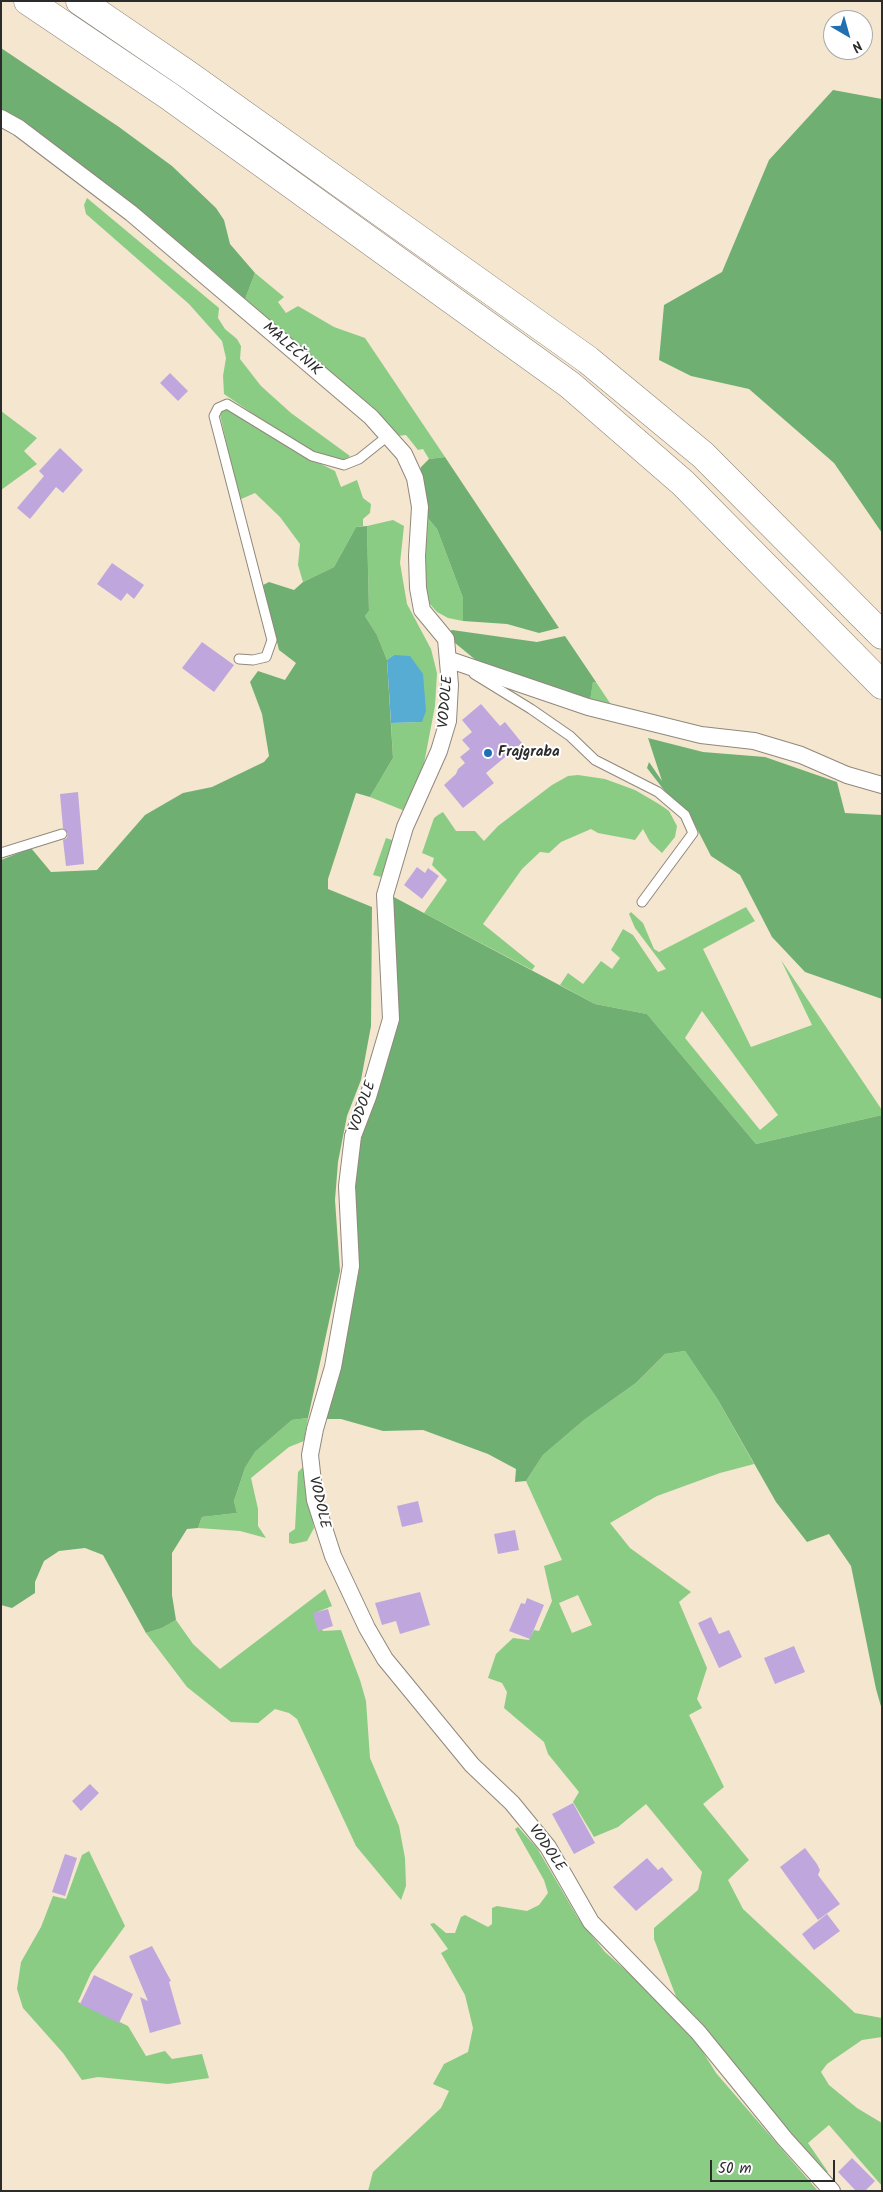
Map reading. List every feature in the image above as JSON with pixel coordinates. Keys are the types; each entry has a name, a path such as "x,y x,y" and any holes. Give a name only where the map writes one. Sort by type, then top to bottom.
{"highway":[{"path":"28,1 186,107 570,385 682,483 882,685"},
{"path":"80,1 187,74 588,360 703,455 882,635"}],"street":[{"name":"MALEČNIK","path":"1,118 19,128 131,213 371,417 389,435 404,454 415,478 420,507 417,556 422,610 446,639 450,660"},
{"name":"VODOLE","path":"832,2191 784,2139 698,2032 591,1922 572,1893 560,1865 548,1847 512,1803 472,1765 385,1659 363,1620 333,1556 315,1500 310,1455 315,1429 334,1367 351,1266 346,1186 353,1136 368,1097 391,1019 385,895 405,827 439,751 448,721 450,660 588,707 702,735 754,742 801,755 847,775 882,785"}],"lane":[{"path":"239,659 253,660 266,657 272,640 214,416 218,408 227,404 312,456 344,465 359,459 389,435"},
{"name":"VODOLE","path":"450,660 531,709 570,736 595,760 658,792 685,815 693,833 642,902"},
{"path":"1,853 62,834"}],"green space":[{"path":"1,48 119,127 172,166 216,208 224,220 230,244 255,273 244,302 1,114"},
{"path":"833,90 882,99 882,533 834,463 749,389 691,376 659,360 664,305 722,272 769,160"},
{"path":"87,198 219,308 218,318 225,329 237,339 241,346 240,359 261,386 291,413 350,456 344,461 323,457 302,447 224,394 223,376 226,358 222,341 189,304 86,214 84,205"},
{"path":"255,273 284,297 278,302 286,313 298,306 334,327 365,338 445,457 429,459 423,449 418,450 406,435 397,436 244,302"},
{"path":"226,406 307,457 335,471 341,487 357,480 363,498 371,504 370,513 363,519 363,526 356,527 334,567 303,582 298,565 300,544 280,517 255,493 239,500 219,410"},
{"path":"1,411 37,438 24,451 37,464 1,490"},
{"path":"445,457 559,628 539,633 507,624 463,621 463,598 437,529 426,516 425,485 420,470 429,459"},
{"path":"426,516 437,529 463,598 463,621 448,618 437,612 429,603 422,588"},
{"path":"393,520 404,526 400,563 407,604 431,649 437,673 435,706 422,774 405,811 370,797 393,758 391,723 422,722 394,655 387,660 377,635 365,616 369,611 367,526"},
{"path":"367,526 369,611 365,616 377,635 387,660 393,758 370,797 356,793 328,879 328,889 372,907 371,1026 361,1080 347,1116 338,1162 335,1200 340,1271 308,1418 292,1420 255,1452 245,1468 234,1501 237,1513 202,1517 198,1528 187,1529 172,1553 172,1595 176,1620 162,1628 146,1633 103,1555 85,1548 59,1551 44,1561 35,1582 35,1593 12,1608 1,1605 1,860 31,848 51,872 97,870 145,815 183,793 212,787 264,762 269,756 262,714 250,682 258,671 285,680 296,663 279,650 263,585 269,582 294,590 303,582 334,567 356,527"},
{"path":"452,630 537,642 565,636 596,682 593,682 590,701 483,666 449,638 447,633"},
{"path":"593,681 596,682 612,706 590,701"},
{"path":"648,738 703,752 765,757 837,782 845,813 882,815 882,999 805,972 772,937 740,875 711,856 692,819 675,800 691,825 647,768 649,762 662,781"},
{"path":"578,775 605,779 635,790 659,804 669,811 677,826 675,837 662,853 650,842 643,829 635,840 598,833 591,829 561,842 549,853 540,852 522,869 483,924 535,966 532,970 424,913 447,880 432,865 434,858 422,853 434,818 443,812 456,831 475,831 484,841 498,826 552,785 568,776"},
{"path":"386,838 395,841 381,877 373,875"},
{"path":"390,895 595,1004 647,1014 756,1144 882,1115 882,1710 851,1566 829,1534 807,1542 776,1502 718,1400 685,1351 665,1354 636,1383 584,1420 543,1455 526,1481 515,1482 516,1469 488,1454 423,1430 383,1431 341,1419 325,1419 339,1369 353,1175 385,1038"},
{"path":"746,907 755,921 703,949 751,1047 812,1025 781,960 882,1110 882,1115 756,1144 647,1014 595,1004 560,985 568,973 583,984 601,961 612,969 620,958 611,950 623,929 633,935 658,972 666,969 635,928 629,914 631,912 643,923 654,949 659,952","holes":["702,1011 778,1115 760,1130 685,1038"]},
{"path":"685,1351 718,1400 754,1464 720,1473 657,1496 610,1523 630,1548 691,1592 679,1602 707,1668 697,1699 702,1708 689,1715 724,1787 703,1804 749,1860 728,1880 743,1909 855,2013 882,2018 882,2037 862,2040 827,2064 821,2072 829,2085 857,2108 882,2123 882,2186 829,2125 808,2143 828,2172 823,2175 677,1999 654,1939 654,1928 698,1890 702,1872 646,1804 618,1827 594,1837 573,1802 579,1792 548,1754 544,1742 504,1708 507,1692 502,1683 488,1678 496,1654 513,1638 529,1640 534,1630 539,1631 552,1601 544,1566 562,1560 526,1481 543,1455 584,1420 636,1383 665,1354","holes":["578,1595 592,1625 572,1633 559,1603"]},
{"path":"308,1418 304,1441 289,1447 251,1478 258,1509 258,1526 266,1538 240,1531 198,1528 202,1517 237,1513 234,1501 245,1468 255,1452 292,1420"},
{"path":"303,1467 314,1528 307,1541 293,1544 289,1543 289,1533 295,1529 298,1472"},
{"path":"325,1589 332,1606 315,1613 323,1631 341,1630 366,1701 370,1758 399,1826 405,1858 406,1886 401,1900 356,1846 297,1719 289,1713 275,1709 258,1723 231,1722 187,1687 146,1633 162,1628 176,1620 193,1644 220,1669"},
{"path":"518,1827 537,1848 578,1918 605,1952 655,1996 698,2044 716,2073 818,2191 368,2191 373,2172 441,2108 449,2091 433,2084 444,2064 468,2052 473,2028 465,1995 441,1953 448,1949 430,1924 434,1923 446,1933 455,1933 461,1917 465,1915 488,1927 492,1924 492,1908 497,1906 527,1911 539,1905 548,1893 544,1880 515,1829"},
{"path":"89,1851 125,1926 91,1973 78,2002 128,2026 146,2056 165,2051 172,2059 202,2054 209,2078 168,2084 98,2077 82,2080 63,2053 23,2008 17,1989 21,1962 41,1927 53,1896 66,1899 82,1855"}],"water":[{"path":"394,655 410,656 423,674 426,711 422,722 391,723 387,660"}],"building":[{"path":"170,373 188,391 178,401 160,383"},
{"path":"60,448 83,470 63,493 56,487 30,519 17,508 44,476 39,471"},
{"path":"112,563 144,585 134,599 127,593 121,601 97,584"},
{"path":"202,642 234,665 214,692 182,668"},
{"name":"Frajgraba","path":"481,704 500,726 505,722 522,743 486,773 494,783 463,808 444,785 465,763 460,757 470,749 462,740 472,732 462,720"},
{"path":"78,792 84,864 66,866 63,840 67,838 68,833 63,828 60,794"},
{"path":"417,867 425,873 428,868 439,876 422,899 404,885"},
{"path":"418,1501 423,1522 402,1527 397,1506"},
{"path":"515,1530 519,1550 498,1554 494,1534"},
{"path":"420,1592 430,1625 400,1634 396,1621 382,1625 375,1603"},
{"path":"527,1598 544,1605 530,1639 509,1631 521,1603 525,1604"},
{"path":"328,1609 333,1626 318,1631 313,1613"},
{"path":"711,1617 719,1634 729,1630 742,1657 719,1668 698,1623"},
{"path":"794,1646 805,1672 775,1684 764,1658"},
{"path":"90,1784 99,1793 81,1811 72,1801"},
{"path":"573,1803 595,1843 574,1854 552,1814"},
{"path":"805,1848 820,1870 818,1875 840,1904 818,1920 780,1867"},
{"path":"65,1854 77,1858 65,1896 52,1892"},
{"path":"647,1858 658,1870 662,1867 673,1880 636,1911 613,1887"},
{"path":"827,1914 840,1931 814,1950 802,1934"},
{"path":"152,1946 171,1981 169,1982 181,2024 150,2033 140,1997 148,2001 129,1956"},
{"path":"94,1975 133,1994 119,2023 80,2004"},
{"path":"852,2158 875,2181 865,2191 856,2191 838,2172"}],"place":[{"name":"Frajgraba","path":"488,753"}]}
